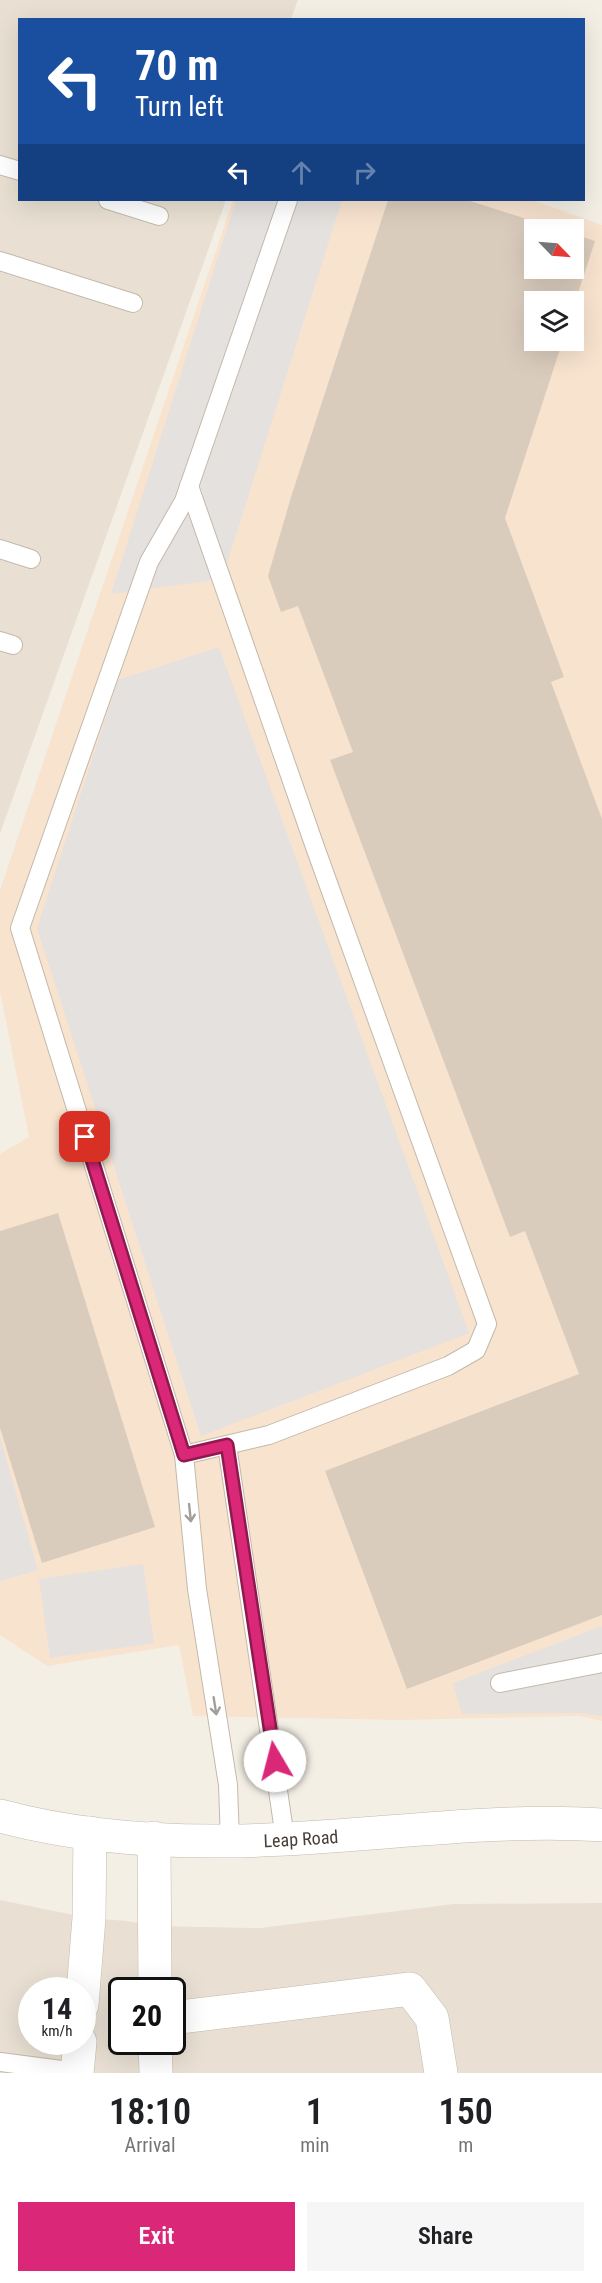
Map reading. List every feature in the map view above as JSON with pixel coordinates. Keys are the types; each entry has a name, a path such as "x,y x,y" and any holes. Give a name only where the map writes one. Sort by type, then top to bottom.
{"street":[{"name":"Leap Road","path":"0,1816 90,1833 230,1841 471,1825 572,1823 602,1825"},
{"path":"84,1977 89,1918 90,1833"},
{"path":"154,1838 154,1977"},
{"path":"186,2016 410,1989 432,2018 441,2073"},
{"path":"155,2055 156,2073"}],"lane":[{"path":"0,165 18,170"},
{"path":"111,201 159,216"},
{"path":"230,1841 228,1785 197,1589 184,1455 20,928 149,562 184,501 288,201"},
{"path":"0,261 134,303"},
{"path":"184,1455 269,1435 448,1366 476,1350 487,1324 315,847 189,486"},
{"path":"0,549 31,559"},
{"path":"227,1445 285,1838"},
{"path":"500,1683 602,1663"},
{"path":"0,2062 78,2062"}],"shaded area":[{"path":"0,0 298,0 291,18 18,18 18,201 226,201 0,834"},
{"path":"233,201 535,201 602,225 602,1721 579,1716 400,1720 193,1716 179,1645 47,1666 0,1635 0,1154 29,1137 0,991 0,890"},
{"path":"236,201 342,201 222,579 111,594"},
{"path":"219,647 469,1333 201,1436 37,928 118,680"},
{"path":"0,1437 38,1570 0,1581"},
{"path":"143,1564 154,1643 50,1658 39,1579"},
{"path":"602,1626 602,1716 581,1713 462,1714 453,1683"},
{"path":"0,1900 89,1918 154,1926 260,1928 454,1904 602,1903 602,2073 0,2073"}],"building":[{"path":"388,201 470,201 527,219 524,219 524,279 583,279 579,291 524,291 524,351 559,351 505,518 564,677 551,682 602,819 602,1615 407,1689 325,1471 579,1374 525,1231 510,1237 330,760 353,752 298,606 281,612 268,576 291,497"},
{"path":"584,238 595,241 584,274"},
{"path":"58,1213 155,1527 42,1563 0,1428 0,1231"}],"route":[{"path":"85,1137 184,1455 227,1445 275,1761"}]}
